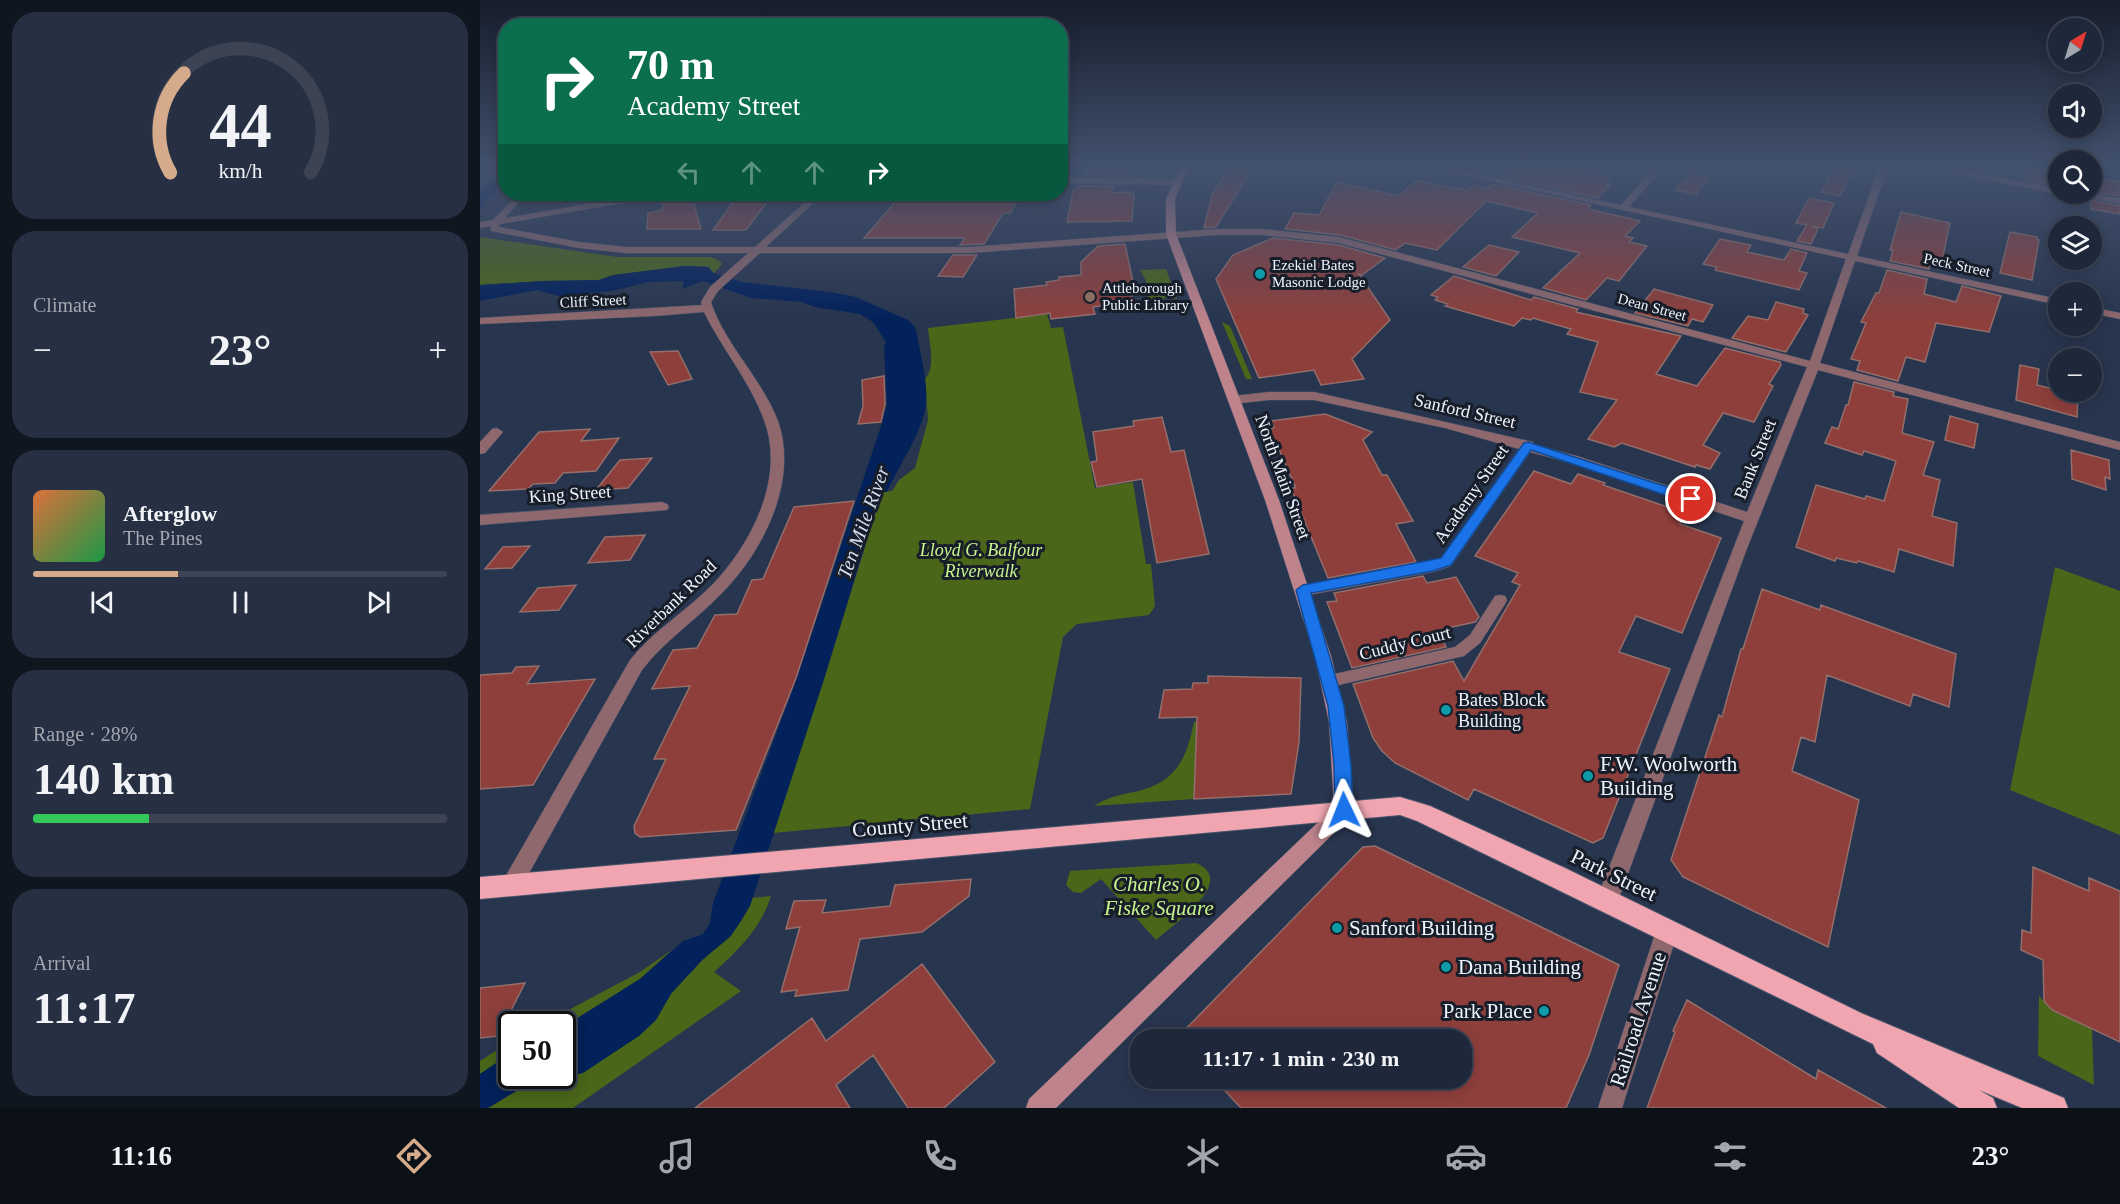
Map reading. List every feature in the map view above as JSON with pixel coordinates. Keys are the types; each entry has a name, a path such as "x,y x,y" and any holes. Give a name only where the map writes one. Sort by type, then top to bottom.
{"highway":[{"name":"Park Street","path":"1344,810 1394,806 1408,808 1607,901 1852,1022 2005,1085 2054,1108"},
{"name":"County Street","path":"480,888 1344,810"},
{"name":"Park Street","path":"1852,1022 1983,1108"}],"main road":[{"name":"North Main Street","path":"1167,218 1170,234 1303,590 1330,681 1340,742 1344,810"},
{"path":"1038,1108 1344,810"}],"street":[{"path":"500,218 493,226 496,230 626,250 757,249"},
{"path":"480,225 522,218"},
{"path":"535,237 536,228 551,218"},
{"path":"708,308 707,299 714,289 792,218"},
{"name":"Peck Street","path":"1668,218 2048,300"},
{"name":"Bank Street","path":"1607,901 1752,519 1814,365 1867,218"},
{"name":"Dean Street","path":"757,249 969,250 1170,234 1262,232 1339,240 2120,446"},
{"name":"Cliff Street","path":"480,321 655,313 708,308"},
{"name":"Riverbank Road","path":"511,886 631,672 652,645 714,592 738,565 755,537 769,503 777,459 772,425 708,308"},
{"path":"2102,312 2120,316"},
{"name":"Sanford Street","path":"1233,400 1269,396 1314,396 1447,425 1528,445 1752,519"},
{"path":"480,432 497,432 480,450"},
{"name":"Academy Street","path":"1303,590 1433,567 1446,562 1528,445"},
{"name":"King Street","path":"480,520 662,507"},
{"name":"Cuddy Court","path":"1330,681 1459,652 1475,639 1500,600"},
{"name":"Railroad Avenue","path":"1610,1108 1667,931"}],"green space":[{"path":"480,237 617,257 711,257 722,264 714,273 708,267 685,266 613,275 599,280 480,285"},
{"path":"1166,269 1177,299 1164,298 1144,302 1150,294 1140,270"},
{"name":"Lloyd G. Balfour Riverwalk","path":"1047,314 1051,328 1063,327 1095,488 1133,482 1146,564 1151,564 1155,606 1149,615 1077,624 1063,637 1030,809 773,833 882,492 892,491 899,480 915,468 928,420 925,379 931,362 928,328"},
{"path":"1222,322 1230,326 1252,379 1246,379"},
{"path":"2055,567 2120,591 2120,835 2010,790"},
{"path":"1197,721 1194,799 1094,806 1104,800 1148,788 1169,776 1182,759 1194,722"},
{"name":"Charles O. Fiske Square","path":"1196,863 1207,871 1210,881 1206,891 1187,914 1156,940 1101,879 1081,893 1073,892 1066,885 1070,871"},
{"path":"771,896 767,908 748,938 714,972 741,991 573,1108 488,1108 519,1089 576,1089 576,1066 692,972 734,930 747,910 751,898"},
{"path":"673,949 640,979 576,1019 576,1011 566,1011 640,972"},
{"path":"2039,996 2052,1010 2092,1029 2094,1085 2038,1056"},
{"path":"498,1049 498,1062 480,1074 480,1061"}],"water":[{"name":"Ten Mile River","path":"685,266 709,267 713,273 742,282 856,297 908,320 914,326 926,385 926,403 916,437 887,492 881,492 825,676 750,906 731,936 701,961 671,994 656,1020 639,1036 583,1073 576,1074 576,1019 640,979 683,941 703,934 710,923 713,903 797,678 887,405 884,346 886,342 873,322 860,314 815,307 802,302 751,298 703,281 682,289 684,283 682,281 648,282 612,291 559,296 537,290 480,301 480,285 599,280 613,275"},
{"path":"498,1062 498,1089 519,1089 488,1108 480,1108 480,1074"}],"building":[{"path":"648,218 698,218 701,229 647,229"},
{"path":"722,218 755,218 746,230 713,230"},
{"path":"882,218 1000,218 984,244 960,245 965,238 864,238"},
{"path":"1068,218 1132,218 1132,221 1067,222"},
{"path":"1206,218 1222,218 1216,227 1204,228"},
{"path":"1291,218 1469,218 1437,250 1405,243 1396,250 1340,235 1285,229"},
{"path":"1533,218 1626,218 1640,221 1625,236 1633,238 1629,242 1647,246 1619,281 1607,278 1586,300 1543,288 1580,253 1512,237"},
{"path":"1799,218 1828,218 1823,228 1812,226 1818,229 1811,244 1797,241 1807,225 1796,223"},
{"path":"1899,218 1926,218 1950,223 1942,261 1932,258 1929,269 1890,261 1893,250 1890,250"},
{"path":"2010,232 2037,237 2039,240 2032,280 2000,273"},
{"path":"1273,238 1339,245 1385,258 1362,275 1359,274 1390,320 1352,359 1364,379 1321,385 1314,370 1259,378 1216,279 1233,255"},
{"path":"1720,239 1751,245 1747,252 1784,260 1791,249 1807,253 1799,271 1807,273 1799,290 1715,270 1717,267 1703,264"},
{"path":"1125,244 1135,292 1131,293 1133,302 1093,307 1095,314 1051,319 1050,313 1016,318 1014,289 1047,285 1046,282 1059,280 1059,277 1081,275 1081,262 1098,246"},
{"path":"1489,245 1519,252 1496,276 1463,267"},
{"path":"953,255 977,255 963,277 938,276"},
{"path":"1887,270 1927,279 1924,294 1956,302 1962,286 2001,296 1989,332 1936,323 1925,362 1906,357 1898,381 1857,370 1860,361 1851,359 1866,323 1861,322 1876,293 1879,293"},
{"path":"1454,276 1531,300 1534,297 1578,309 1576,312 1681,336 1656,374 1697,386 1725,348 1780,362 1781,365 1769,384 1773,386 1754,422 1723,413 1703,445 1720,453 1710,469 1696,465 1695,467 1622,443 1614,447 1588,439 1617,400 1580,392 1598,342 1567,334 1571,329 1533,318 1531,320 1522,318 1514,326 1445,306 1448,304 1435,300 1438,297 1431,295"},
{"path":"1654,289 1713,305 1703,322 1692,319 1688,326 1635,313"},
{"path":"1776,302 1804,309 1803,313 1808,315 1786,352 1732,338 1748,316 1768,320"},
{"path":"678,351 692,379 668,385 650,352"},
{"path":"2020,365 2039,369 2037,385 2048,388 2048,402 2078,402 2077,417 2016,400"},
{"path":"884,376 885,404 881,422 858,424 863,406 862,380"},
{"path":"1854,382 1894,392 1893,396 1908,399 1902,433 1934,442 1923,475 1940,480 1932,516 1957,523 1953,566 1899,549 1894,572 1858,561 1857,563 1836,558 1835,561 1796,547 1816,485 1865,499 1866,496 1884,501 1896,461 1864,451 1862,455 1825,443 1832,427 1838,429"},
{"path":"1325,414 1372,432 1363,440 1382,475 1387,475 1413,521 1396,524 1416,562 1328,578 1291,488 1296,488 1278,447 1272,445 1267,432 1274,427 1271,421"},
{"path":"1950,416 1978,424 1974,448 1945,440"},
{"path":"1162,417 1171,452 1184,450 1209,554 1157,563 1142,479 1097,487 1091,462 1097,461 1093,432 1134,426 1133,421"},
{"path":"590,429 581,441 619,438 596,471 563,473 555,483 533,484 528,489 489,491 539,432"},
{"path":"2071,450 2109,460 2110,479 2105,477 2106,490 2072,479"},
{"path":"652,458 628,488 596,490 620,460"},
{"path":"1534,471 1571,484 1578,474 1605,483 1603,485 1685,513 1680,524 1721,538 1682,633 1636,616 1619,652 1670,669 1603,838 1593,843 1474,789 1468,800 1395,763 1382,751 1373,738 1353,684 1453,661 1464,681 1520,585 1512,582 1518,573 1475,556"},
{"path":"854,501 796,678 736,830 640,837 635,833 634,826 666,759 654,759 690,686 652,689 673,650 697,648 715,615 737,614 752,580 763,579 794,507"},
{"path":"645,535 630,560 588,563 605,537"},
{"path":"530,546 512,568 485,569 503,547"},
{"path":"1423,576 1427,583 1456,577 1479,617 1475,622 1438,630 1446,647 1352,668 1327,602 1337,601 1334,593"},
{"path":"576,585 559,610 520,612 538,588"},
{"path":"1762,589 1820,610 1821,605 1956,654 1949,707 1913,694 1910,706 1827,675 1815,742 1801,737 1792,771 1859,800 1828,947 1683,877 1671,860 1719,715 1722,717 1741,649 1743,649"},
{"path":"539,666 527,684 595,679 533,785 480,789 480,675 512,673 516,667"},
{"path":"1208,676 1301,678 1299,742 1291,794 1194,799 1197,717 1159,718 1164,690 1192,689 1193,683 1208,683"},
{"path":"1375,846 1619,965 1589,1055 1566,1108 1241,1108 1223,1089 1472,1089 1472,1029 1186,1029 1363,847"},
{"path":"2033,867 2089,891 2089,878 2120,891 2120,1042 2052,1010 2044,1001 2043,960 2021,950 2022,930 2031,933"},
{"path":"971,879 969,896 922,932 860,939 848,990 795,996 797,990 781,992 800,927 786,929 794,901 826,900 822,913 890,906 895,885"},
{"path":"922,964 995,1062 944,1108 908,1108 873,1055 836,1085 850,1108 695,1108 812,1018 826,1041"},
{"path":"525,983 511,1011 498,1011 498,1036 480,1038 480,988"},
{"path":"1687,1000 1816,1079 1818,1070 1886,1108 1647,1108 1675,1032 1673,1031"}],"place":[{"name":"Ezekiel Bates Masonic Lodge","path":"1260,274"},
{"name":"Attleborough Public Library","path":"1090,297"},
{"name":"Bates Block Building","path":"1446,710"},
{"name":"F.W. Woolworth Building","path":"1588,776"},
{"name":"Sanford Building","path":"1337,928"},
{"name":"Dana Building","path":"1446,967"},
{"name":"Park Place","path":"1544,1011"}],"route":[{"path":"1344,810 1336,706 1303,590 1433,567 1446,562 1528,445 1691,499"}]}
